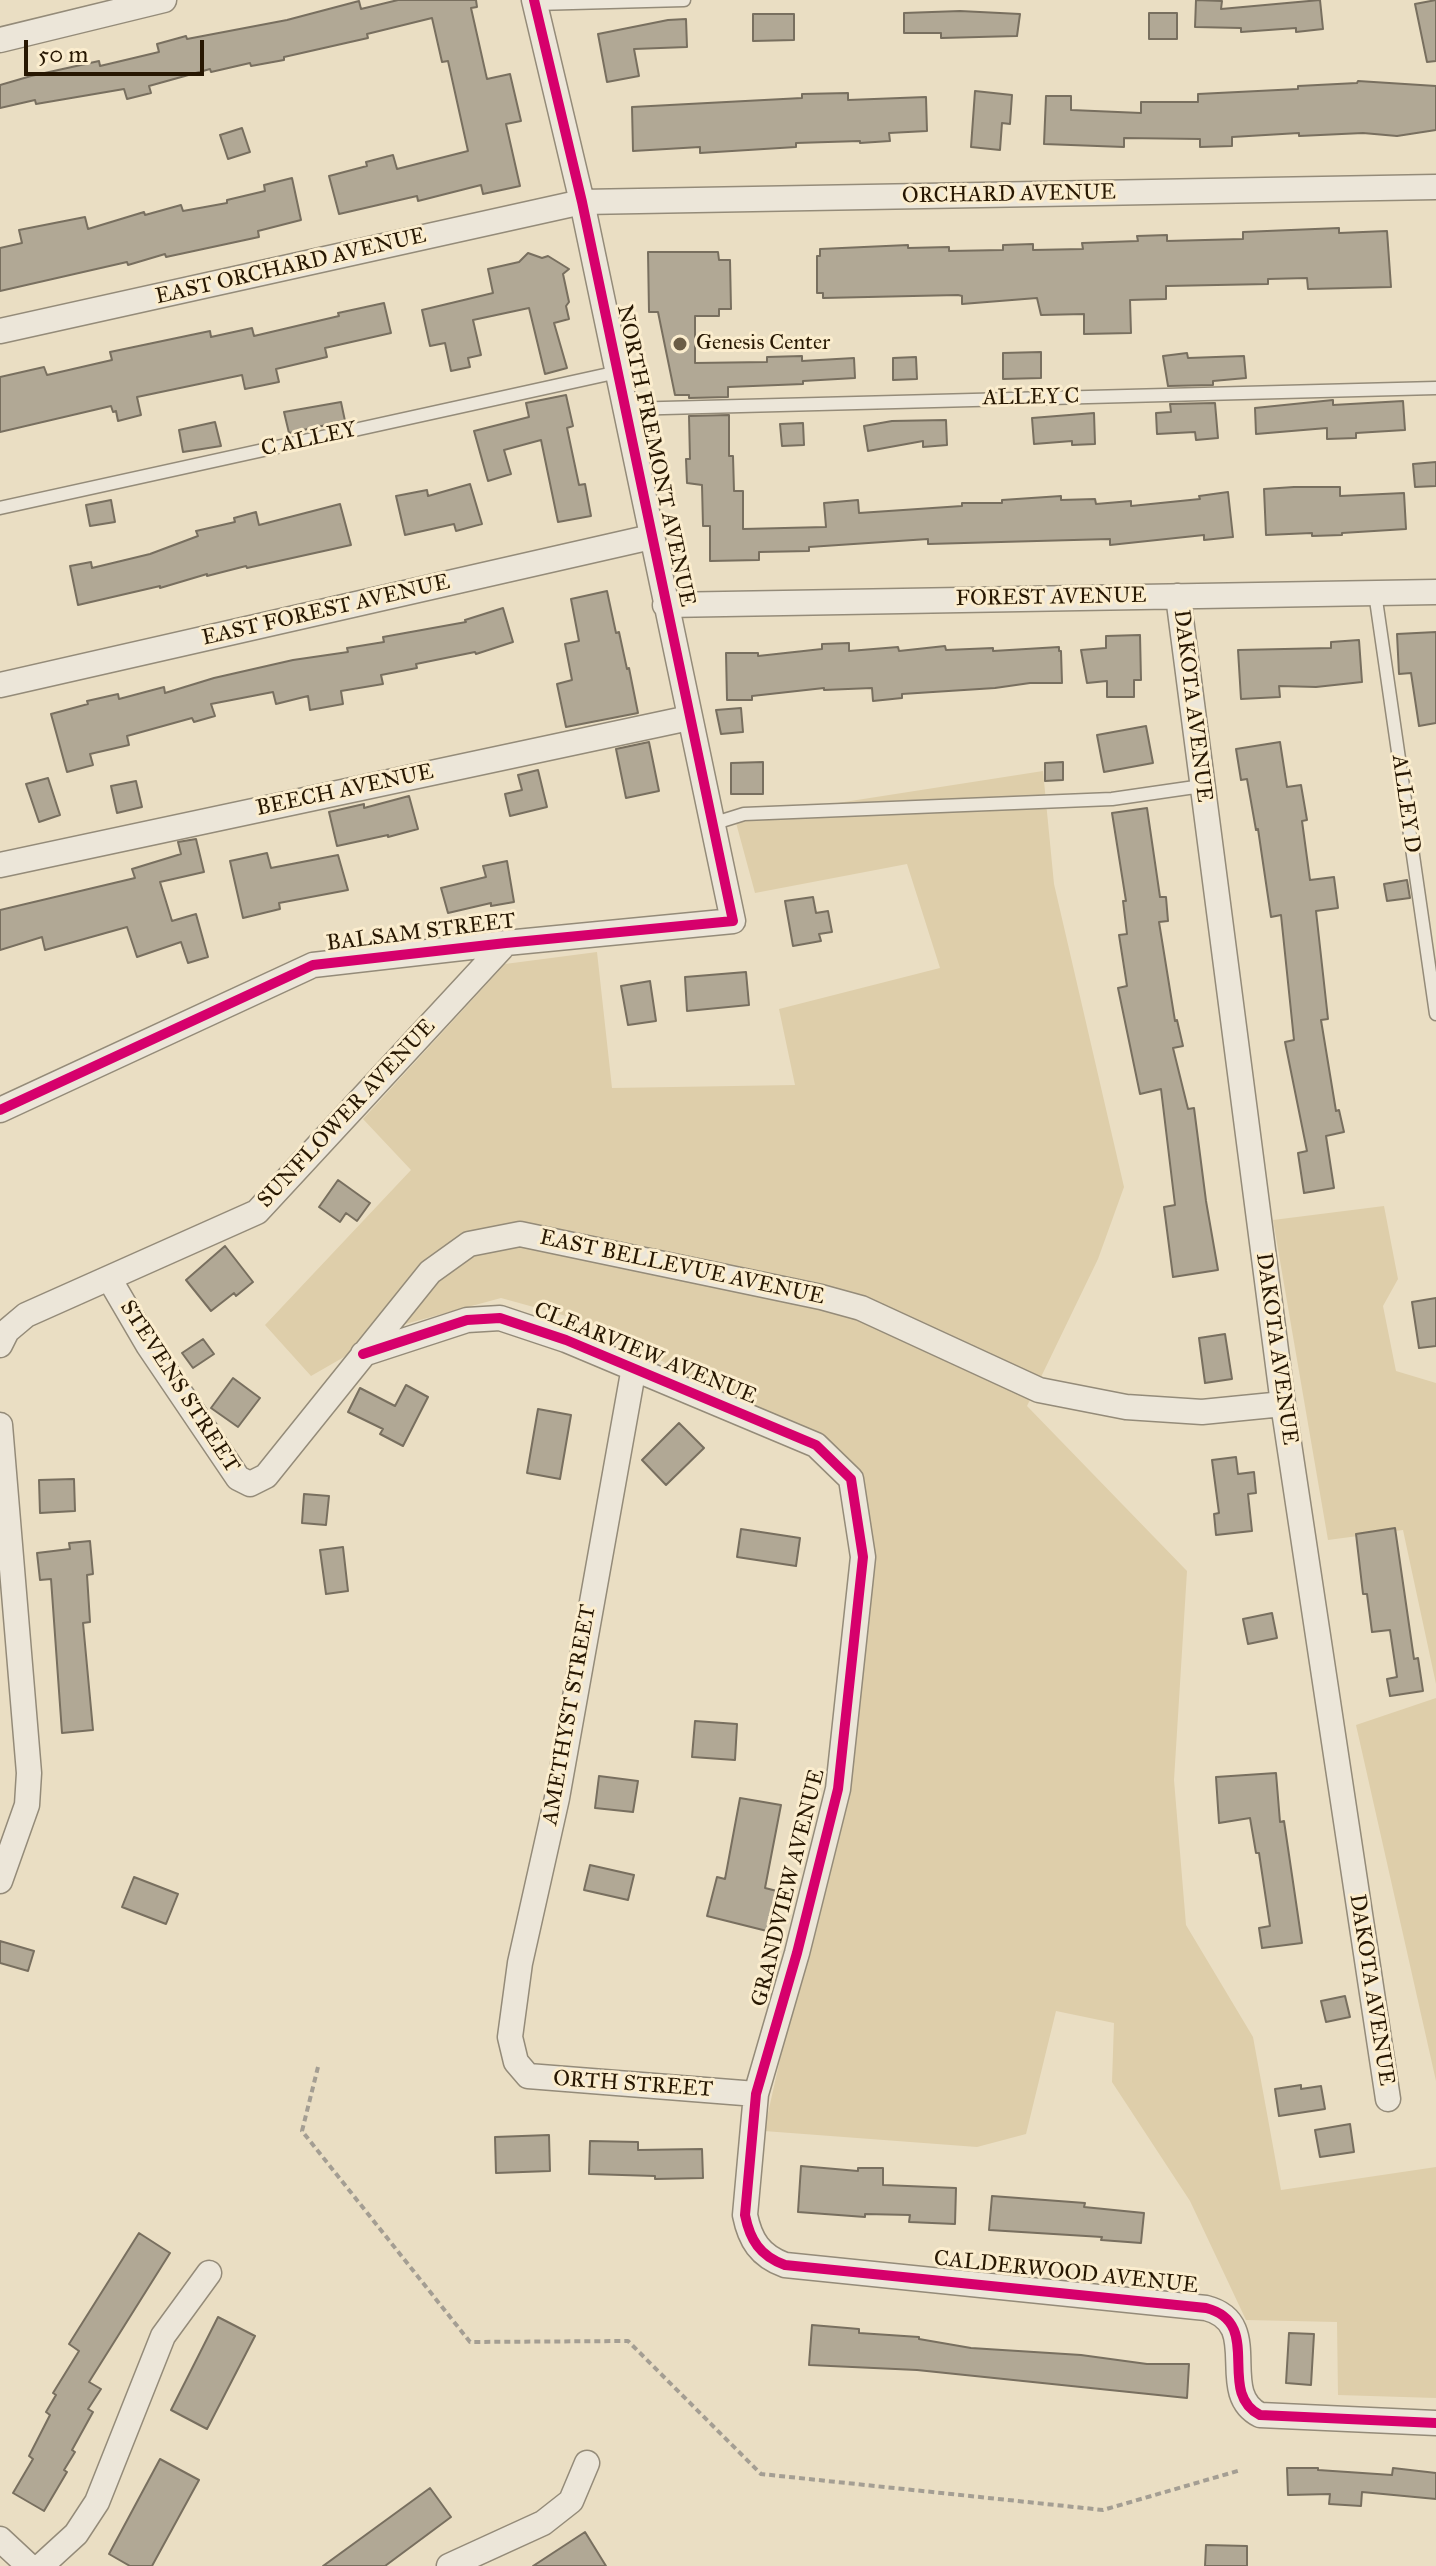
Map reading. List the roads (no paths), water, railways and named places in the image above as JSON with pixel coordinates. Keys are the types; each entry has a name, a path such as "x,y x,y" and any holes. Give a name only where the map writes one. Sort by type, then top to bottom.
{"street":[{"path":"0,40 164,0"},
{"name":"NORTH FREMONT AVENUE","path":"535,2 582,202 733,921"},
{"name":"ORCHARD AVENUE","path":"582,202 1436,187"},
{"name":"EAST ORCHARD AVENUE","path":"0,331 582,202"},
{"name":"EAST FOREST AVENUE","path":"0,685 651,537"},
{"name":"FOREST AVENUE","path":"665,605 1436,592"},
{"name":"DAKOTA AVENUE","path":"1178,596 1283,1404 1388,2099"},
{"name":"BEECH AVENUE","path":"0,865 689,718"},
{"name":"BALSAM STREET","path":"0,1110 313,965 733,921"},
{"name":"SUNFLOWER AVENUE","path":"0,1345 7,1331 26,1315 257,1212 506,943"},
{"name":"EAST BELLEVUE AVENUE","path":"257,1482 266,1476 430,1272 469,1244 520,1234 861,1308 1039,1390 1126,1407 1202,1412 1283,1404"},
{"name":"STEVENS STREET","path":"110,1280 148,1345 238,1478 245,1483 257,1482"},
{"name":"CLEARVIEW AVENUE","path":"363,1354 467,1320 500,1318 634,1367 816,1445 851,1479"},
{"name":"AMETHYST STREET","path":"516,2062 510,2037 520,1963 557,1798 634,1367"},
{"path":"0,1425 29,1773 27,1805 0,1881"},
{"name":"GRANDVIEW AVENUE","path":"761,2252 749,2234 745,2215 756,2094 797,1953 838,1789 863,1557 851,1479"},
{"name":"ORTH STREET","path":"516,2062 528,2076 756,2094"},
{"name":"CALDERWOOD AVENUE","path":"761,2252 785,2265 1218,2311 1235,2331 1238,2341 1239,2390 1251,2410 1260,2415 1436,2423"},
{"path":"41,2566 76,2534 97,2502 163,2336 209,2273"},
{"path":"449,2566 543,2523 571,2501 587,2463"},
{"path":"0,2539 29,2566"}],"lane":[{"path":"535,2 684,0"},
{"name":"C ALLEY","path":"0,508 618,372"},
{"name":"ALLEY C","path":"625,409 1436,388"},
{"name":"ALLEY D","path":"1375,593 1436,1014"},
{"path":"712,824 744,814 1112,799 1202,786"}],"place":[{"name":"Genesis Center","path":"680,344"}]}
